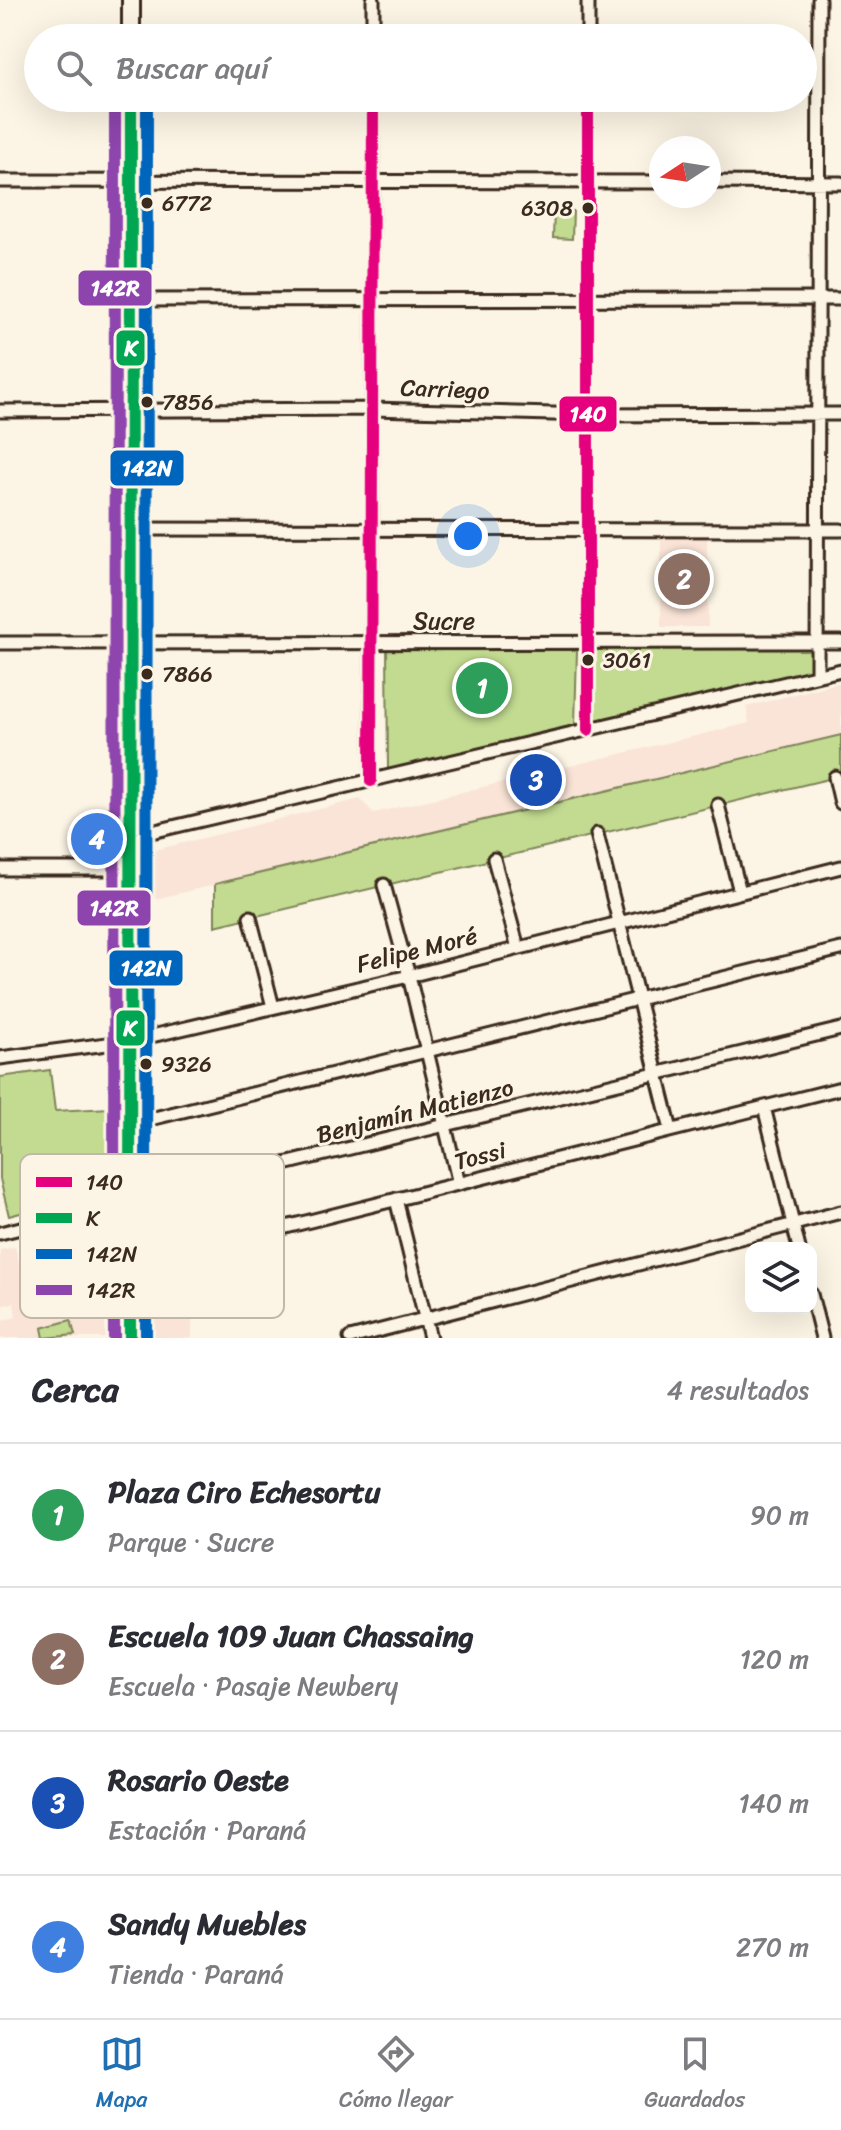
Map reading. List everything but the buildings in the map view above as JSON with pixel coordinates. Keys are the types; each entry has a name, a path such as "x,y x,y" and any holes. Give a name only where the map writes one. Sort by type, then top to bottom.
{"main road":[{"path":"131,0 131,24"},
{"path":"130,1154 131,112"}],"street":[{"path":"373,0 373,24"},
{"path":"588,0 588,24"},
{"path":"817,675 819,0"},
{"path":"371,781 373,112"},
{"path":"588,112 588,730"},
{"path":"0,181 649,182"},
{"path":"721,182 841,183"},
{"path":"130,300 841,299"},
{"name":"Carriego","path":"0,411 372,409 588,415 841,414"},
{"path":"130,529 841,530"},
{"name":"Sucre","path":"0,643 841,642"},
{"path":"130,837 841,670"},
{"path":"835,777 841,803"},
{"path":"718,805 740,892"},
{"path":"597,834 671,1130"},
{"path":"494,859 518,948"},
{"name":"Felipe Moré","path":"0,1058 130,1041 409,976 841,867"},
{"path":"0,869 130,869"},
{"path":"384,885 459,1184"},
{"path":"250,917 273,1007"},
{"path":"130,1124 841,949"},
{"name":"Benjamín Matienzo","path":"284,1165 841,1029"},
{"name":"Tossi","path":"284,1227 841,1088"},
{"path":"764,1107 797,1242"},
{"path":"396,1199 430,1338"},
{"path":"350,1338 841,1212"},
{"name":"Benjamín Matienzo","path":"0,1233 20,1228"},
{"path":"816,1314 822,1338"}],"shaded area":[{"path":"661,536 707,536 708,627 661,627"},
{"path":"841,682 841,735 147,901 147,852 360,799 374,813 749,723 746,707"},
{"path":"15,1247 20,1265 20,1318 192,1318 192,1338 0,1338 0,1321 16,1317 14,1303 0,1306 0,1250"}],"green space":[{"path":"554,210 573,211 572,239 553,238"},
{"path":"812,645 812,673 596,724 595,647"},
{"path":"387,647 577,650 575,725 388,770"},
{"path":"841,735 841,776 215,926 215,884"},
{"path":"50,1070 55,1111 110,1108 110,1154 20,1154 20,1213 9,1216 0,1179 0,1077"},
{"path":"71,1320 75,1335 44,1338 42,1328"}],"transit line":[{"name":"142R","path":"114,1154 115,112"},
{"name":"K","path":"130,1154 131,112"},
{"name":"142N","path":"146,1154 147,112"},
{"name":"140","path":"371,781 373,112"},
{"name":"140","path":"588,112 588,730"},
{"name":"142R","path":"114,1318 114,1338"},
{"name":"K","path":"130,1318 130,1338"},
{"name":"142N","path":"146,1318 146,1338"}],"place":[{"name":"6772","path":"147,203"},
{"name":"6308","path":"588,208"},
{"name":"7856","path":"147,402"},
{"name":"Escuela 109 Juan Chassaing","path":"684,579"},
{"name":"3061","path":"588,660"},
{"name":"7866","path":"147,674"},
{"name":"Plaza Ciro Echesortu","path":"482,688"},
{"name":"Rosario Oeste","path":"536,780"},
{"name":"Sandy Muebles","path":"97,839"},
{"name":"9326","path":"146,1064"}]}
